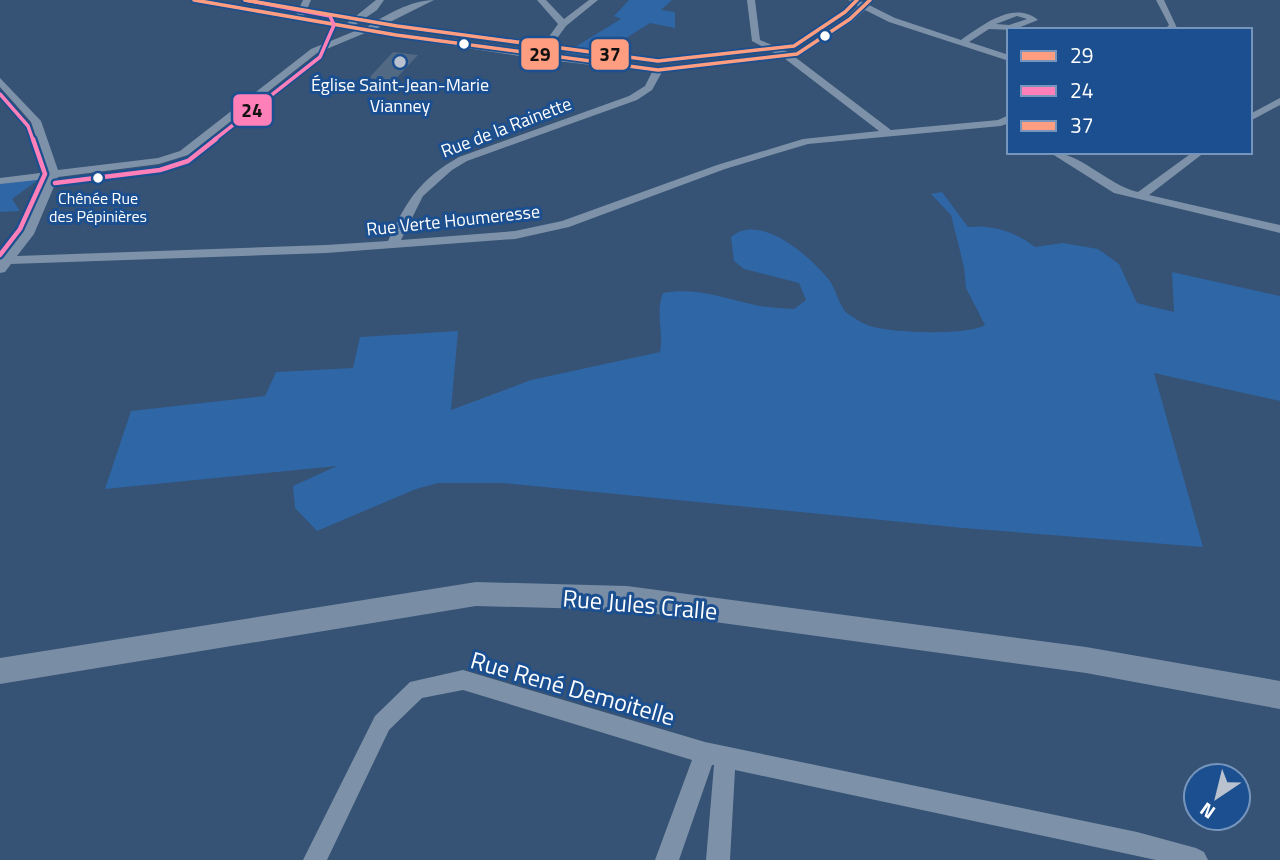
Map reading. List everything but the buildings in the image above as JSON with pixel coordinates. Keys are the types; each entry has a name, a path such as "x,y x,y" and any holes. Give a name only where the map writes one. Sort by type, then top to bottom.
{"street":[{"path":"194,0 366,31 658,70 797,54 867,4"},
{"path":"299,18 307,0"},
{"path":"347,27 374,8 380,0"},
{"path":"0,181 159,161 184,153 314,51 366,31 429,0 439,1"},
{"path":"541,0 563,24"},
{"path":"540,56 563,24 594,0"},
{"path":"751,0 756,41 786,55 888,133"},
{"path":"852,0 867,4 892,20 1007,57"},
{"path":"1160,0 1174,26 1171,28"},
{"path":"314,51 325,23"},
{"path":"962,43 989,26"},
{"name":"Rue de la Rainette","path":"393,245 423,186 440,171 463,159 633,98 649,88 658,70"},
{"path":"0,81 36,121 54,174 28,234 4,264"},
{"path":"0,97 13,95"},
{"path":"1252,117 1280,101"},
{"name":"Rue Verte Houmeresse","path":"4,264 393,245 535,232 622,205 722,167 807,141 1006,123"},
{"path":"1057,154 1118,191 1280,229"},
{"path":"1140,197 1197,154"},
{"name":"Rue Jules Cralle","path":"0,671 476,594 627,598 1086,660 1280,695"},
{"name":"Rue René Demoitelle","path":"315,860 382,723 417,689 463,680 715,755 1137,843 1196,860"},
{"path":"667,860 715,755"},
{"path":"715,755 718,860"}],"shaded area":[{"path":"629,0 672,0 661,10 675,12 675,28 650,23 596,57 565,53 621,19 614,16"},
{"path":"42,177 12,199 20,211 0,212 0,182"},
{"path":"942,192 968,227 1003,230 1035,247 1063,243 1098,249 1119,264 1137,303 1174,312 1172,272 1280,296 1280,401 1154,373 1203,547 963,528 503,483 438,483 416,489 317,531 295,508 293,486 337,466 105,489 131,411 265,396 276,372 353,368 360,337 458,331 451,410 531,380 660,352 660,308 663,293 698,292 760,306 794,309 806,300 799,283 744,269 734,261 731,237 743,230 770,233 798,250 830,281 845,311 865,324 877,328 945,332 985,325 966,288 964,267 951,215 931,194"}],"transit line":[{"name":"29","path":"194,0 396,35 658,70 797,54 850,19 870,0"},
{"name":"24","path":"55,183 160,170 188,161 320,57 334,25 330,16 245,0"},
{"name":"37","path":"245,0 397,26 658,61 794,46 845,12 857,0"},
{"name":"24","path":"0,94 28,126 45,174 20,229 0,255"}],"place":[{"name":"Église Saint-Jean-Marie Vianney","path":"400,62"},
{"name":"Chênée Rue des Pépinières","path":"98,178"}]}
